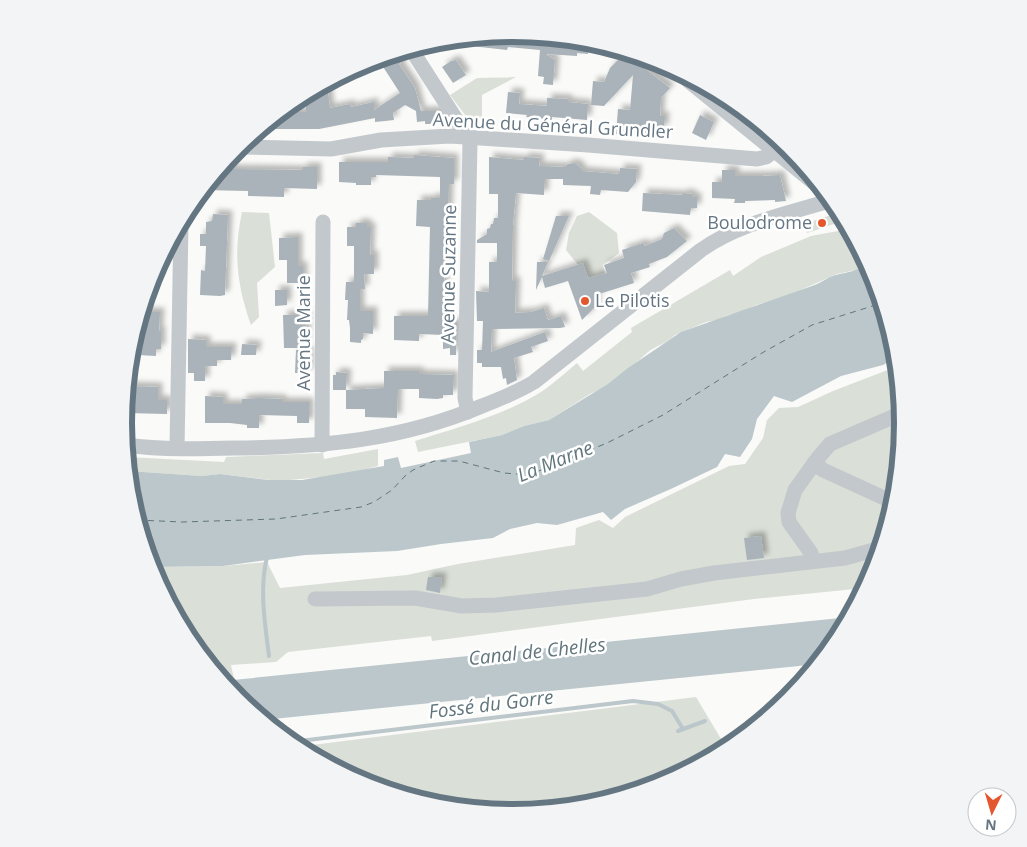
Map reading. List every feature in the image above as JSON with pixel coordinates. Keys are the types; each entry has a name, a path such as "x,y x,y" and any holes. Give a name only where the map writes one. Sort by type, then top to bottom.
{"street":[{"path":"415,55 468,137"},
{"path":"705,95 800,172"},
{"name":"Avenue du Général Grundler","path":"251,147 331,149 381,140 436,136 751,158 766,156 774,151"},
{"name":"Avenue Suzanne","path":"468,137 470,141 465,398 468,412"},
{"path":"813,206 819,196"},
{"path":"133,445 177,448 258,448 322,444 377,438 420,428 468,412 521,390 549,372 693,256 716,240 750,225 823,203"},
{"name":"Avenue Marie","path":"322,444 323,222"},
{"path":"177,448 181,239"},
{"path":"814,561 789,522 788,513 795,490 822,452 837,440 894,416"},
{"path":"814,464 887,499"},
{"path":"315,599 415,598 462,606 496,605 646,589 681,579 714,573 845,558 872,550"}],"shaded area":[{"path":"516,77 482,95 482,116 475,128 450,95 477,78"},
{"path":"242,212 269,213 275,267 257,283 259,317 251,325 242,296 238,269 239,227"},
{"path":"589,212 617,233 619,253 603,265 606,280 595,286 566,250 569,233 577,216"},
{"name":"Boulodrome","path":"832,215 837,223 807,233 804,224"},
{"path":"841,230 860,267 856,270 837,274 789,295 756,305 739,313 706,322 675,335 648,352 613,384 608,384 590,394 549,420 524,426 502,435 418,452 415,441 481,420 530,399 577,363 583,371 632,332 631,328 730,270 733,276 761,257 811,236"},
{"path":"890,369 894,399 894,448 891,473 882,522 856,589 754,599 432,641 431,636 288,652 276,662 231,665 234,679 231,680 197,635 172,592 161,567 223,566 267,562 280,588 407,575 458,564 575,545 576,528 599,520 613,528 625,517 729,466 745,464 763,438 767,420 779,408 798,407"},
{"path":"378,449 378,466 343,475 290,480 270,480 220,474 202,476 136,472 134,457 224,462 226,457 323,453 324,459"},
{"path":"696,697 723,742 682,765 636,784 588,797 538,804 489,804 415,792 345,765 310,745"}],"water":[{"name":"La Marne","path":"860,268 882,325 889,362 883,365 841,376 792,402 774,396 757,419 752,439 740,457 725,454 717,467 625,509 611,520 603,512 557,525 537,523 510,529 493,538 397,551 305,555 223,566 161,567 145,522 136,472 202,476 220,474 268,480 302,480 384,466 384,460 398,457 401,468 471,453 469,442 502,435 524,426 549,420 608,384 681,332 812,286 830,277"},
{"name":"Canal de Chelles","path":"841,618 808,665 273,719 232,680"}],"building":[{"path":"514,42 538,43 588,50 588,54 577,53 577,56 546,54 555,60 553,85 543,84 544,77 538,76 540,50 508,47 507,50 471,46"},
{"path":"620,58 636,63 670,88 661,98 660,116 665,116 664,129 658,129 658,135 616,134 618,109 630,110 633,75 604,106 591,105 593,81 604,82 610,68"},
{"path":"399,60 401,63 399,64 415,88 421,111 440,111 444,118 440,118 440,124 425,124 425,121 417,122 416,111 405,105 393,113 394,120 375,122 375,118 319,129 272,129 295,112 306,112 306,105 328,91 330,108 350,104 351,107 374,102 374,110 400,93 383,66"},
{"path":"456,60 466,75 453,83 442,67"},
{"path":"508,92 520,93 519,104 547,106 547,98 568,99 568,102 588,104 587,120 552,117 552,120 506,113"},
{"path":"700,115 714,122 706,140 692,133"},
{"path":"414,155 454,158 454,184 449,184 448,218 446,218 444,286 446,286 447,297 446,323 457,323 456,355 450,355 450,348 443,349 443,335 419,334 419,341 394,340 394,316 428,316 430,227 416,226 417,200 440,198 440,177 376,175 376,177 371,177 371,185 339,182 339,162 388,162 388,157 414,158"},
{"path":"489,157 524,160 524,157 540,158 539,166 564,167 575,163 581,168 581,171 619,174 620,168 637,169 636,182 628,192 601,190 600,195 590,194 591,186 563,185 563,179 545,179 544,195 516,193 513,225 512,281 516,281 515,313 531,312 544,308 548,320 561,316 565,327 492,329 491,352 545,332 548,341 531,347 533,352 514,358 517,380 507,385 506,378 503,379 501,367 482,367 482,363 477,363 477,350 482,350 483,321 477,321 476,291 489,292 489,262 497,262 497,243 477,243 477,240 487,234 487,229 493,224 494,218 498,218 498,194 489,194"},
{"path":"303,167 317,167 317,189 284,188 284,197 248,196 248,191 212,190 231,168 303,170"},
{"path":"722,170 735,170 735,176 780,175 786,201 745,201 745,203 734,203 735,199 712,198 712,182 722,182"},
{"path":"643,193 692,194 692,197 697,197 697,208 691,208 690,215 642,211"},
{"path":"213,214 228,215 225,295 220,296 200,295 201,270 205,271 206,246 200,246 200,234 206,234 206,222 212,221"},
{"path":"556,216 569,216 549,261 543,259"},
{"path":"356,223 367,223 367,227 371,227 370,255 374,255 374,274 364,274 365,289 360,289 360,311 373,311 373,334 363,333 361,343 350,342 349,320 347,320 348,300 345,300 346,282 354,282 354,246 347,246 347,227 356,227"},
{"path":"674,228 687,241 667,257 649,264 650,267 631,273 634,283 596,295 597,305 582,320 568,281 545,288 542,277 536,290 537,262 548,262 542,276 583,263 588,278 607,273 604,265 624,258 622,250 643,243 645,246 662,239 664,233"},
{"path":"298,237 298,266 303,266 303,283 287,283 287,260 279,260 279,238"},
{"path":"275,290 287,290 287,305 275,306"},
{"path":"149,312 160,312 159,331 161,331 161,349 156,349 156,356 139,355"},
{"path":"283,315 307,315 305,348 284,348"},
{"path":"188,339 206,340 206,347 232,347 231,360 217,360 217,366 205,366 205,381 194,381 194,373 188,373"},
{"path":"242,344 257,345 256,355 241,355"},
{"path":"296,350 309,351 309,373 295,373"},
{"path":"384,371 419,371 419,374 454,375 453,395 443,395 443,398 437,399 419,398 419,389 398,389 397,418 365,417 365,409 346,409 346,390 384,388"},
{"path":"336,372 347,373 346,390 333,390 333,375 336,375"},
{"path":"135,386 158,387 158,400 167,400 167,414 132,413"},
{"path":"205,396 223,397 223,404 242,404 242,399 259,398 282,399 282,402 309,402 309,423 297,423 297,416 259,415 259,428 247,428 247,425 230,423 205,423"},
{"path":"761,536 764,558 747,560 744,538"},
{"path":"428,577 442,577 440,593 426,590"}],"waterway":[{"path":"267,557 263,594 269,656"},
{"name":"Fossé du Gorre","path":"303,741 633,701 658,704 672,711 683,729"},
{"path":"678,731 705,721"}],"ferry route":[{"path":"145,520 182,522 276,519 361,507 374,502 392,490 413,470 434,461 459,461 504,473 529,475 607,443 663,415 762,353 812,325 875,305"}],"place":[{"name":"Boulodrome","path":"822,223"},
{"name":"Le Pilotis","path":"585,301"}]}
